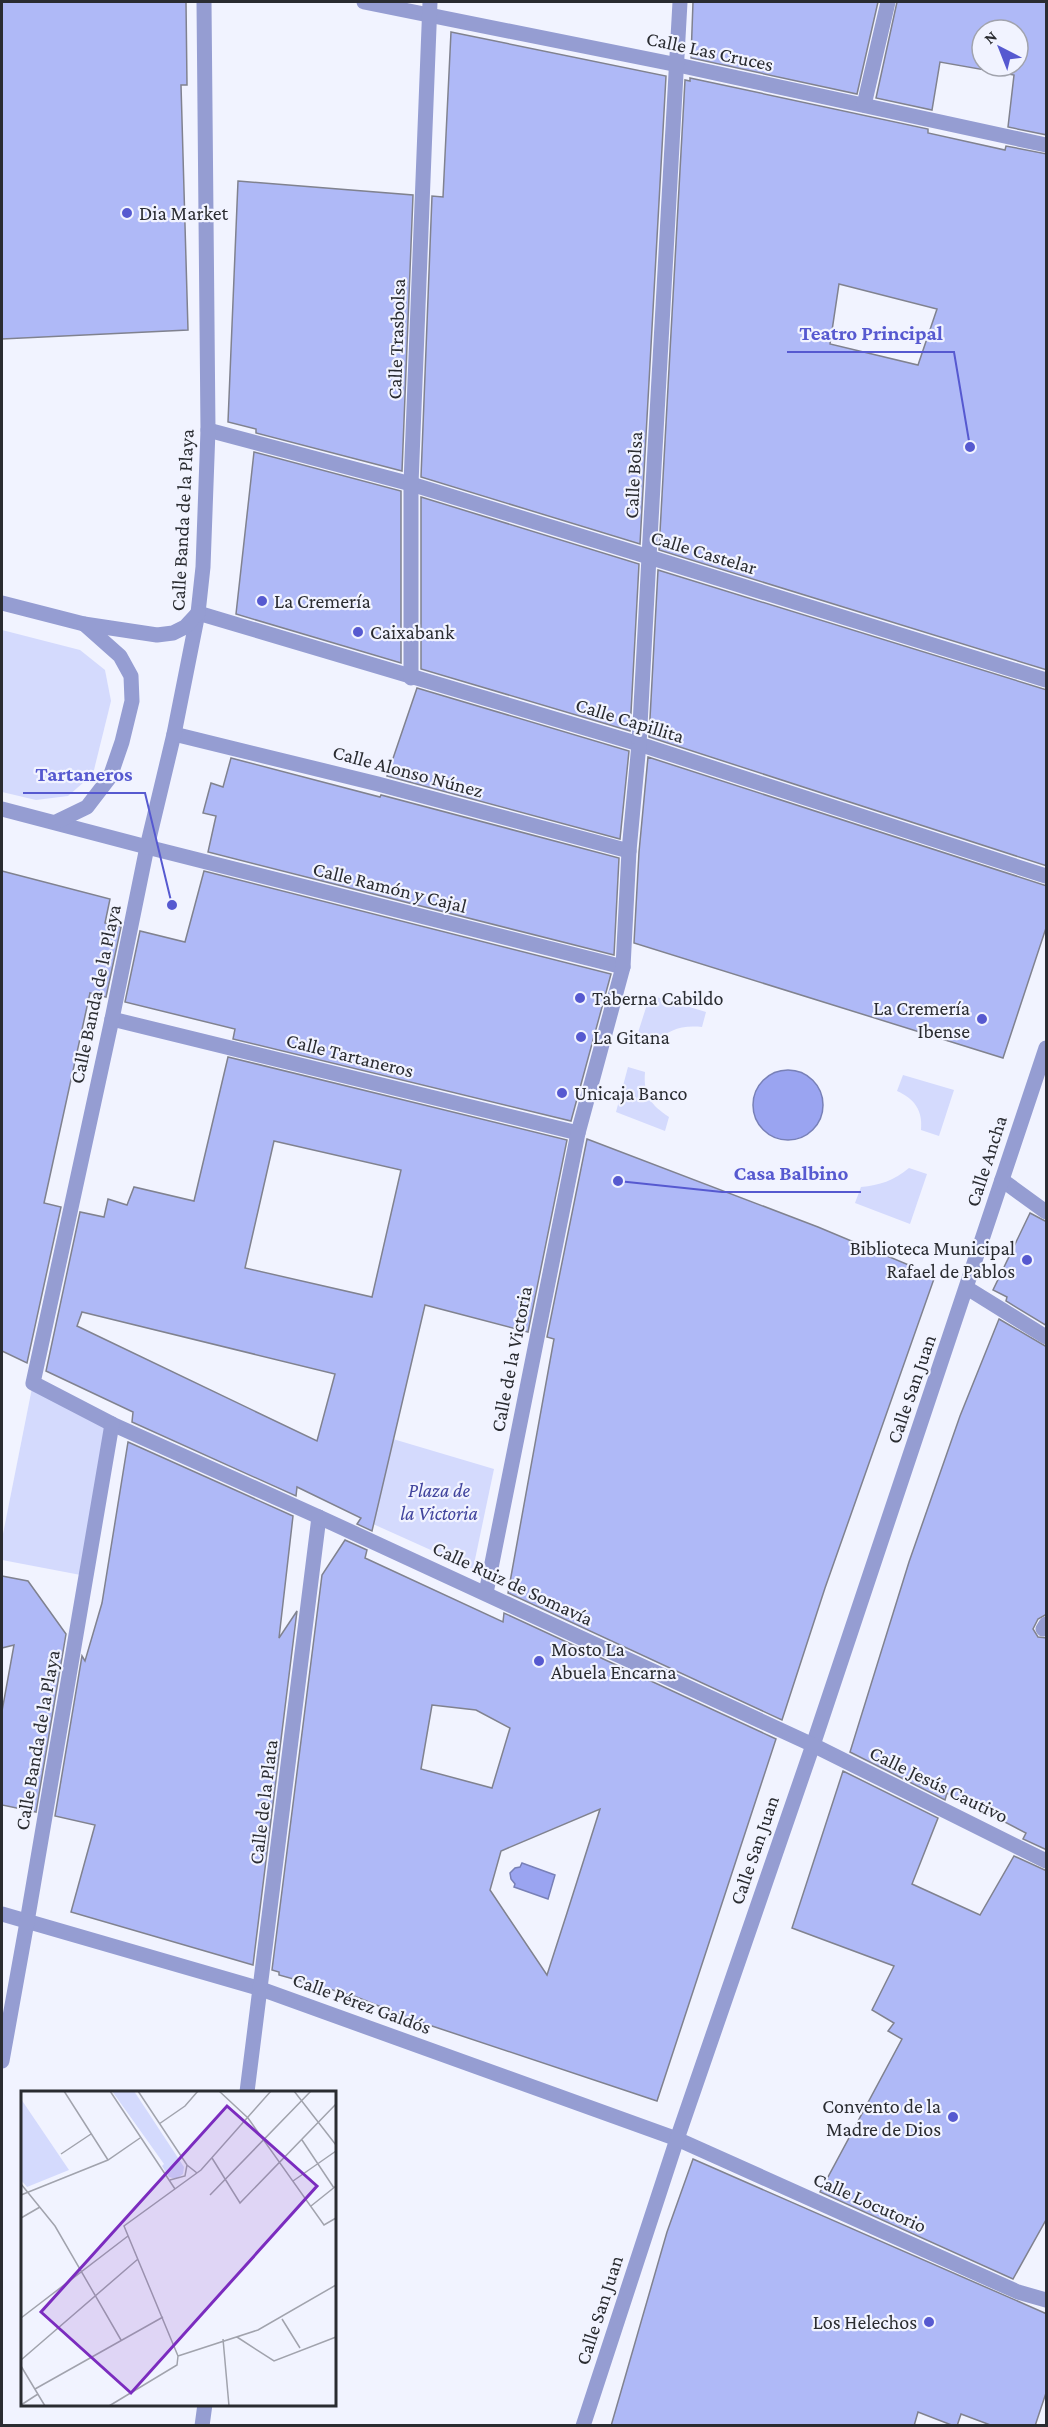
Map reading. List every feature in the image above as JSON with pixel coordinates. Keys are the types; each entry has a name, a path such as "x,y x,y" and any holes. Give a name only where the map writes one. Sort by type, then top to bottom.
{"street":[{"name":"Calle Banda de la Playa","path":"33,1383 147,847 174,734 198,613 203,567 208,430 204,2"},
{"name":"Calle Las Cruces","path":"364,2 430,8 678,65 1047,145"},
{"name":"Calle Bolsa","path":"623,967 629,851 639,744 680,2"},
{"path":"864,105 888,2"},
{"name":"Calle Trasbolsa","path":"411,678 411,484 430,8"},
{"name":"Calle Castelar","path":"208,430 411,484 1047,680"},
{"path":"2,603 84,624 157,635 173,633 185,627 198,613"},
{"name":"Calle Capillita","path":"198,613 639,744 1047,876"},
{"path":"56,822 87,807 110,777 122,742 132,700 131,676 120,656 84,624"},
{"name":"Calle Alonso Núnez","path":"174,734 378,784 629,851"},
{"name":"Calle Ramón y Cajal","path":"2,809 623,967"},
{"name":"Calle de la Victoria","path":"486,1593 578,1133 623,967"},
{"name":"Calle Tartaneros","path":"112,1018 578,1133"},
{"name":"Calle Ancha","path":"967,1288 1047,1048"},
{"path":"1002,1180 1047,1212"},
{"path":"967,1288 1047,1337"},
{"name":"Calle San Juan","path":"583,2426 677,2139 967,1288"},
{"name":"Calle Ruiz de Somavía","path":"33,1383 112,1424 486,1593 813,1745"},
{"name":"Calle Banda de la Playa","path":"2,2061 112,1424"},
{"name":"Calle de la Plata","path":"247,2091 319,1517"},
{"name":"Calle Jesús Cautivo","path":"813,1745 1047,1861"},
{"name":"Calle Pérez Galdós","path":"2,1914 261,1989 677,2139"},
{"name":"Calle Locutorio","path":"677,2139 1018,2292 1047,2300"},
{"path":"202,2426 205,2406"}],"green space":[{"path":"2,630 80,650 105,670 111,701 93,774 68,796 36,800 2,792"},
{"path":"650,995 706,1012 702,1027 675,1030 653,1044 636,1039"},
{"path":"628,1067 645,1072 645,1087 650,1099 669,1117 665,1131 616,1112"},
{"path":"903,1075 954,1090 939,1136 921,1130 921,1117 916,1106 909,1098 897,1091"},
{"path":"909,1168 927,1174 910,1224 855,1203 861,1187 886,1182"},
{"path":"33,1383 112,1424 86,1576 2,1560 2,1539"},
{"name":"Plaza de la Victoria","path":"393,1439 494,1469 473,1569 373,1524"}],"water":[{"path":"788,1070 807,1076 817,1086 823,1105 817,1124 807,1134 788,1140 769,1134 759,1124 753,1105 759,1086 769,1076"},
{"path":"522,1863 555,1875 548,1899 514,1887 510,1873"}],"building":[{"path":"2,2 186,2 187,85 181,85 188,330 2,339"},
{"path":"693,2 878,2 857,94 691,58"},
{"path":"897,2 1047,2 1047,135 1008,127 1014,78 1030,78 1030,18 970,18 970,67 940,62 932,110 876,98"},
{"path":"451,32 666,76 640,544 421,477 432,196 443,197"},
{"path":"690,78 928,129 928,133 1005,150 1006,146 1047,154 1047,670 659,550 685,80 690,81","holes":["839,284 937,309 918,365 830,344"]},
{"path":"238,181 413,195 402,471 256,433 256,429 228,422"},
{"path":"254,452 401,491 401,663 236,614"},
{"path":"421,497 639,564 630,731 421,669"},
{"path":"658,570 1047,690 1047,866 649,737"},
{"path":"417,688 629,751 620,839 387,776"},
{"path":"648,757 1047,886 1047,925 1003,1058 634,943 639,852"},
{"path":"231,758 619,858 614,955 208,852 216,816 203,813 211,783 223,787"},
{"path":"2,871 110,899 105,923 121,927 106,997 90,993 44,1203 61,1207 27,1363 2,1351"},
{"path":"204,871 611,974 571,1121 233,1039 235,1029 125,1002 140,931 185,942"},
{"path":"228,1057 567,1140 528,1332 425,1305 372,1531 357,1524 361,1518 297,1487 296,1496 132,1422 133,1412 46,1371 80,1212 104,1217 108,1199 127,1205 134,1187 194,1201","holes":["274,1141 401,1170 372,1297 245,1268","82,1312 335,1374 317,1441 77,1326"]},
{"path":"587,1139 818,1227 935,1276 825,1588 782,1720 508,1593 554,1339 547,1337"},
{"name":"Biblioteca Municipal Rafael de Pablos","path":"1030,1213 1047,1222 1047,1326 1006,1301 1007,1297 993,1290"},
{"path":"999,1319 1047,1347 1047,1614 1038,1619 1033,1629 1038,1637 1047,1638 1047,1850 1023,1839 1026,1833 980,1809 947,1793 945,1800 850,1752 909,1562 960,1416"},
{"path":"128,1442 293,1516 279,1638 297,1611 253,1965 71,1912 95,1825 55,1816 82,1656 85,1661 102,1603"},
{"path":"345,1540 367,1550 365,1558 503,1622 504,1613 776,1739 657,2101 411,2019 354,1996 279,1975 279,1972 272,1970 322,1575","holes":["432,1705 476,1710 510,1728 492,1788 421,1769","600,1809 567,1913 547,1975 490,1890 501,1851"]},
{"path":"2,1576 28,1581 66,1634 36,1812 2,1805 2,1711 14,1645 2,1648"},
{"name":"Convento de la Madre de Dios","path":"843,1771 938,1818 912,1884 980,1915 1014,1856 1047,1871 1047,2218 1013,2279 820,2192 902,2039 888,2031 894,2023 872,2010 894,1966 792,1928"},
{"path":"693,2159 1047,2314 1047,2390 1035,2426 993,2426 961,2414 957,2426 954,2426 918,2412 914,2426 611,2426 667,2232"}],"place":[{"name":"Dia Market","path":"127,213"},
{"name":"Teatro Principal","path":"970,447"},
{"name":"La Cremería","path":"262,601"},
{"name":"Caixabank","path":"358,632"},
{"name":"Tartaneros","path":"172,905"},
{"name":"Taberna Cabildo","path":"580,998"},
{"name":"La Cremería Ibense","path":"982,1019"},
{"name":"La Gitana","path":"581,1037"},
{"name":"Unicaja Banco","path":"562,1093"},
{"name":"Casa Balbino","path":"618,1181"},
{"name":"Biblioteca Municipal Rafael de Pablos","path":"1027,1260"},
{"name":"Mosto La Abuela Encarna","path":"539,1661"},
{"name":"Convento de la Madre de Dios","path":"953,2117"},
{"name":"Los Helechos","path":"929,2322"}]}
